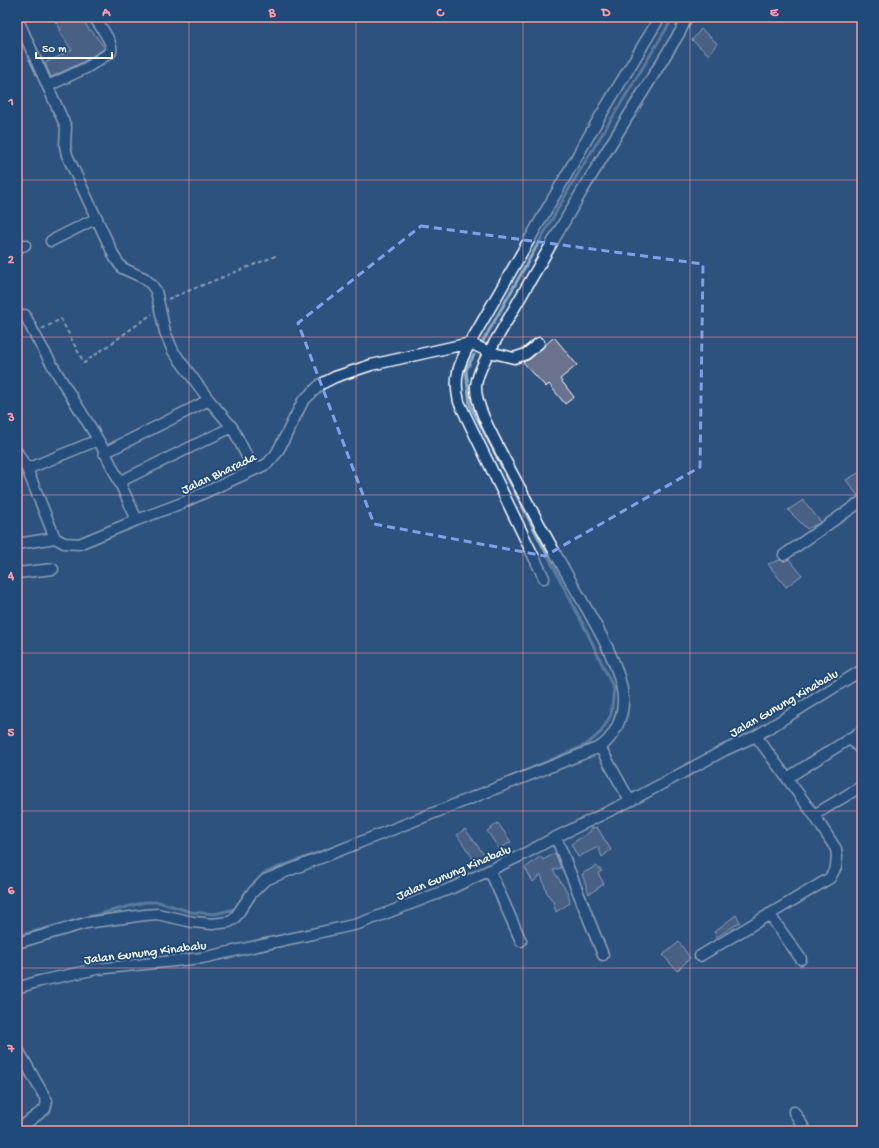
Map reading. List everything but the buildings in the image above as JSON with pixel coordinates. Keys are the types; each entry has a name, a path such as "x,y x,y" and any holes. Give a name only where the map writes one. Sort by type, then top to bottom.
{"street":[{"path":"48,86 86,68 111,52 112,48 109,41 94,17"},
{"path":"544,578 459,402 457,378 459,364 472,344 598,120 660,17"},
{"path":"17,943 86,923 145,915 157,914 194,922 212,924 229,922 234,919 251,894 265,880 600,748 612,736 620,718 623,697 619,677 604,642 544,533 483,415 476,392 476,385 487,351 582,191 680,32 687,17"},
{"path":"17,18 66,126 65,146 67,155 115,258 122,268 144,278 156,291 165,332 173,350 209,400 232,427 254,470"},
{"path":"51,241 97,218"},
{"path":"24,315 98,440 120,482 137,520"},
{"path":"472,344 487,351 514,358 526,354 539,343"},
{"name":"Jalan Bharada","path":"17,544 55,538 64,543 80,544 182,503 266,464 276,454 303,401 321,384 335,377 371,365 472,344"},
{"path":"104,453 209,400"},
{"path":"120,482 232,427"},
{"path":"27,469 98,440"},
{"path":"17,452 27,469 55,538"},
{"path":"784,555 862,501"},
{"path":"17,573 53,569"},
{"name":"Jalan Gunung Kinabalu","path":"17,988 40,981 97,969 202,958 358,924 452,888 522,855 725,750 756,736 862,670"},
{"path":"787,778 862,731"},
{"path":"700,956 830,878 835,871 837,861 836,849 756,736"},
{"path":"850,738 862,751"},
{"path":"600,748 630,800"},
{"path":"814,816 862,786"},
{"path":"556,837 603,955"},
{"path":"490,870 521,941"},
{"path":"770,914 801,960"},
{"path":"17,1048 47,1101 47,1105 45,1109 20,1128 17,1128"},
{"path":"794,1112 806,1131"}],"path":[{"path":"34,334 61,319 84,363 159,306 278,255"}],"highlighted area":[{"path":"421,226 703,264 700,467 545,556 374,524 298,323"}],"waterway":[{"path":"482,343 573,182 668,26 672,17"},
{"path":"474,355 466,370 470,405 587,632 614,689 611,715 601,732 586,745 487,787"},
{"path":"260,879 263,874 277,868 361,837"},
{"path":"17,936 145,902 159,902 191,912 214,914 236,908"}]}
